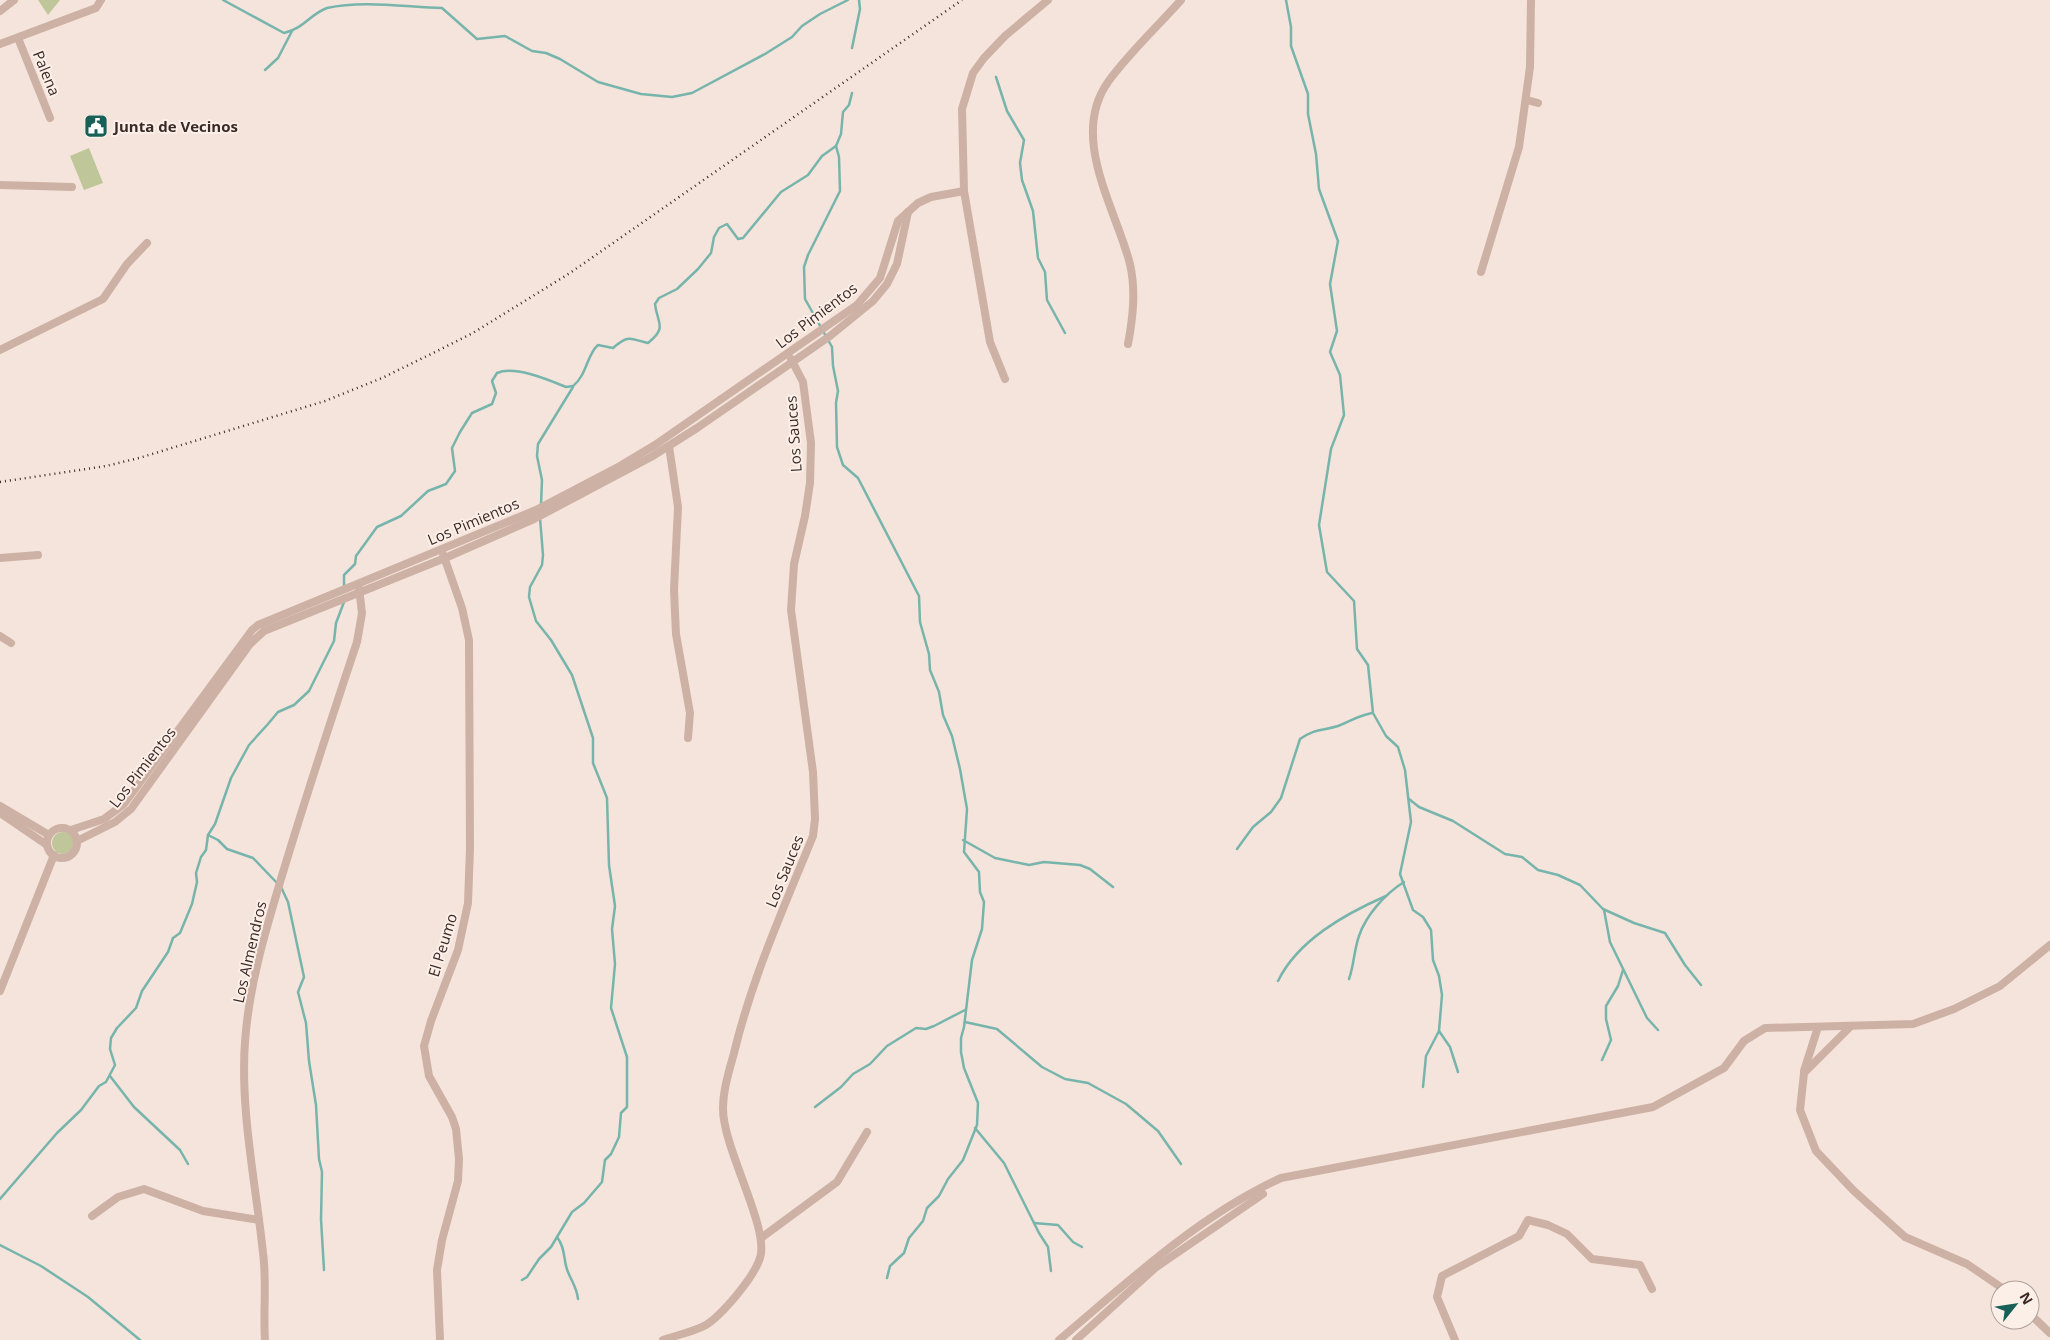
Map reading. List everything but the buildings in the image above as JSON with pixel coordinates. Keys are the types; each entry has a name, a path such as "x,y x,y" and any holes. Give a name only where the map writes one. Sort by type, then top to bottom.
{"street":[{"path":"0,11 14,0"},
{"path":"0,44 96,8 101,0"},
{"path":"1005,379 990,342 964,191 962,109 973,73 1005,36 1048,0"},
{"path":"1128,344 1133,316 1134,290 1130,265 1099,176 1093,149 1096,110 1107,83 1181,0"},
{"path":"1481,272 1519,147 1527,100 1530,0"},
{"name":"Palena","path":"18,38 50,118"},
{"path":"1527,100 1538,103"},
{"path":"0,186 72,187"},
{"path":"908,212 931,197 964,191"},
{"name":"Los Pimientos","path":"71,830 88,826 112,814 131,796 252,630 267,619 536,510 620,466 684,426 845,314 870,292 884,268 898,221 908,212"},
{"name":"Los Pimientos","path":"77,841 115,822 131,809 258,636 280,623 445,558 542,515 669,446 793,363 857,316 880,293 897,264 908,212"},
{"path":"0,350 103,299 127,264 147,243"},
{"name":"Los Sauces","path":"663,1340 697,1329 714,1319 752,1274 762,1251 761,1238 728,1142 723,1122 723,1107 724,1091 740,1026 813,836 815,819 813,772 791,610 794,564 810,483 811,443 803,382 788,355"},
{"path":"669,446 678,507 674,590 676,634 690,713 688,738"},
{"name":"El Peumo","path":"440,1340 438,1270 442,1240 458,1181 459,1159 456,1130 452,1118 429,1076 424,1046 466,922 470,848 469,640 462,608 442,549"},
{"path":"0,558 38,555"},
{"name":"Los Almendros","path":"265,1340 264,1254 252,1175 246,1086 245,1044 248,1013 258,960 278,891 357,642 362,613 358,583"},
{"path":"0,636 11,644"},
{"path":"0,806 49,835"},
{"path":"0,812 47,845 54,855 63,858 72,854 77,841 71,830 59,828 49,835 47,845"},
{"path":"0,991 54,855"},
{"path":"1059,1340 1171,1246 1257,1189 1281,1178 1653,1107 1724,1068 1744,1040 1765,1028 1913,1024 1954,1009 2000,986 2050,945"},
{"path":"1804,1073 1851,1026"},
{"path":"1818,1027 1804,1073 1800,1110 1816,1151 1854,1191 1905,1237 1968,1264 1991,1280"},
{"path":"761,1238 837,1182 867,1132"},
{"path":"92,1216 118,1197 144,1189 203,1211 259,1220"},
{"path":"1076,1340 1155,1268 1263,1194"},
{"path":"1455,1340 1436,1297 1442,1276 1519,1236 1528,1220 1548,1225 1567,1234 1592,1260 1640,1265 1652,1289"},
{"path":"2040,1324 2050,1334"}],"green space":[{"path":"38,0 60,0 48,15"},
{"path":"89,148 103,183 84,190 70,156"},
{"path":"63,832 71,835 74,843 71,851 63,854 55,851 52,843 55,835"}],"waterway":[{"path":"223,0 284,33 297,28 327,8 355,4 442,8 477,39 505,36 532,51 546,53 560,59 598,82 641,94 672,97 692,93 765,54 792,37 802,26 820,14 848,0"},
{"path":"852,48 860,9 859,0"},
{"path":"1286,0 1291,27 1291,46 1308,94 1308,114 1316,154 1319,189 1338,241 1330,284 1337,331 1330,352 1340,375 1344,415 1331,449 1319,525 1327,572 1354,601 1357,649 1368,665 1373,713 1386,736 1398,747 1405,770 1411,822 1400,874 1413,910 1423,917 1431,930 1433,960 1439,976 1442,995 1439,1031 1426,1056 1423,1087"},
{"path":"265,70 278,58 292,31"},
{"path":"996,77 1007,111 1024,140 1020,163 1022,180 1033,211 1038,258 1045,272 1047,300 1065,333"},
{"path":"344,586 344,575 355,564 356,556 377,527 401,516 428,491 446,484 455,471 452,448 472,413 492,404 496,393 492,381 497,373 504,371 522,372 566,387 573,386 578,381 591,354 598,345 613,348 626,339 648,343 660,329 655,304 659,298 677,289 698,269 711,253 714,237 719,228 727,224 738,239 743,238 781,192 808,175 822,156 836,146 841,134 843,112 849,105 852,93"},
{"path":"836,146 839,157 840,191 808,255 804,267 805,299 832,347 833,366 838,391 836,403 837,447 843,465 858,478 919,596 920,622 929,654 930,670 939,692 943,715 952,736 960,769 967,809 964,852 979,872 980,892 984,902 982,929 972,960 961,1038 964,1068 978,1103 977,1125 963,1160 948,1179 939,1196 927,1208 923,1221 909,1238 904,1253 890,1266 887,1278"},
{"path":"541,505 542,480 537,456 538,444 573,387"},
{"path":"522,1280 527,1277 539,1259 551,1247 572,1212 584,1203 602,1182 605,1160 611,1154 619,1137 621,1113 627,1107 627,1057 611,1008 615,964 612,929 615,906 609,865 607,798 593,763 593,738 572,675 551,640 536,621 529,597 530,587 542,565 540,518"},
{"path":"0,1199 57,1133 81,1110 99,1086 106,1082 115,1065 110,1049 111,1038 117,1028 136,1008 142,991 168,952 173,938 180,933 192,904 197,882 196,873 201,857 206,850 208,835 215,824 231,778 249,745 278,712 294,705 309,691 334,641 336,623 344,602"},
{"path":"1237,849 1253,827 1271,812 1281,798 1300,739 1315,731 1338,726 1372,713"},
{"path":"1409,799 1419,807 1453,821 1505,854 1522,857 1538,870 1558,875 1580,885 1603,909 1634,923 1665,933 1685,965 1701,985"},
{"path":"208,835 218,840 227,849 253,858 277,883"},
{"path":"963,840 995,858 1029,865 1044,862 1080,865 1090,869 1113,887"},
{"path":"1349,979 1357,941 1366,920 1383,899 1404,882"},
{"path":"281,887 288,902 304,977 298,992 306,1023 309,1061 316,1105 319,1159 322,1172 321,1219 324,1270"},
{"path":"1278,981 1287,966 1310,941 1339,920 1386,896"},
{"path":"1604,910 1610,942 1647,1018 1658,1030"},
{"path":"1602,1060 1611,1040 1606,1019 1606,1006 1618,986 1623,970"},
{"path":"815,1107 841,1087 853,1074 870,1064 887,1046 916,1028 926,1029 965,1010"},
{"path":"965,1022 997,1029 1042,1067 1065,1079 1088,1083 1126,1104 1158,1131 1181,1164"},
{"path":"1439,1031 1450,1047 1458,1072"},
{"path":"110,1076 134,1107 180,1150 188,1164"},
{"path":"975,1128 1004,1163 1048,1247 1051,1271"},
{"path":"1034,1223 1058,1225 1073,1242 1082,1247"},
{"path":"557,1237 562,1246 566,1268 578,1299"},
{"path":"0,1245 41,1266 88,1297 140,1340"}],"railway":[{"path":"0,482 106,466 139,458 325,401 382,378 473,333 570,273 962,0"}],"place":[{"name":"Junta de Vecinos","path":"96,126"}]}
